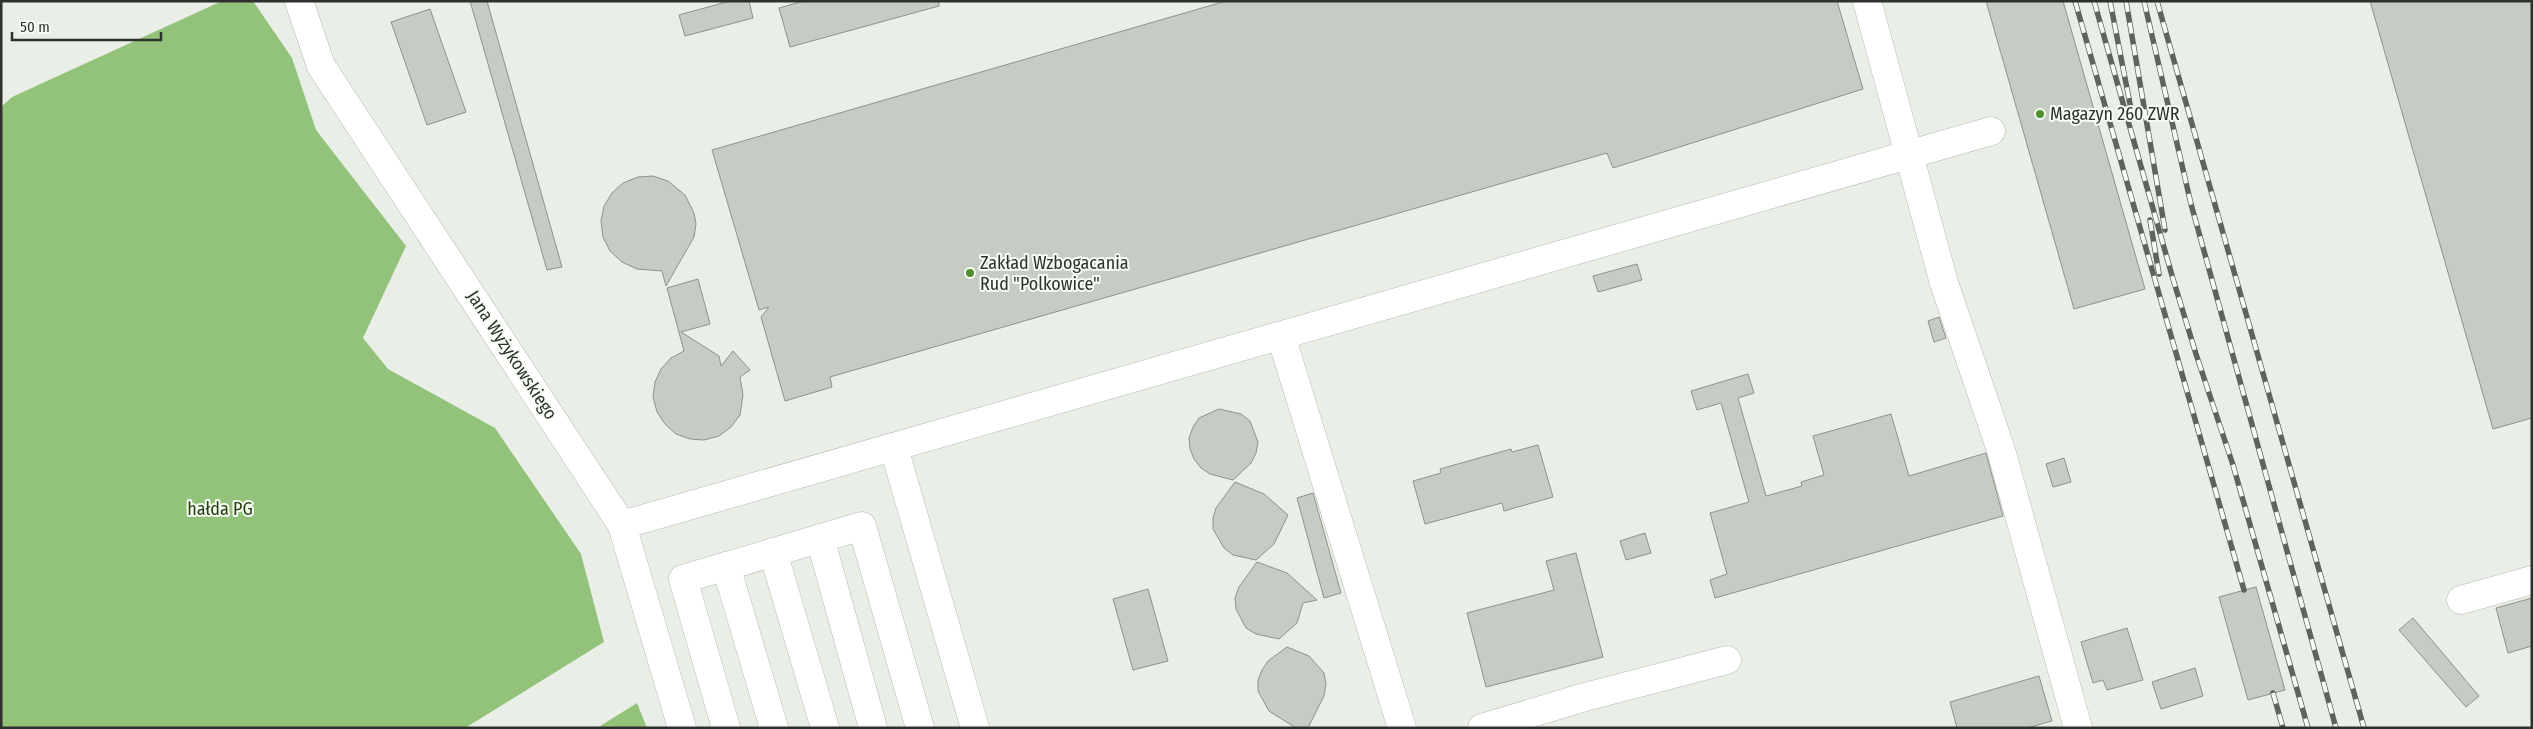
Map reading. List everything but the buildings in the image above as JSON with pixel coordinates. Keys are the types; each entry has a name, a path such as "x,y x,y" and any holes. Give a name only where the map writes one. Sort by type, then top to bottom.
{"street":[{"name":"Jana Wyżykowskiego","path":"299,1 321,66 622,525 682,728"},
{"path":"1867,1 1944,282 2001,450 2078,728"},
{"path":"622,525 1910,156 1991,131"},
{"path":"1281,336 1402,728"},
{"path":"894,448 975,728"},
{"path":"726,728 683,579 862,526 920,728"},
{"path":"820,538 873,728"},
{"path":"773,552 825,728"},
{"path":"726,566 774,728"},
{"path":"2461,600 2532,580"},
{"path":"1482,728 1585,696 1727,660"}],"green space":[{"name":"hałda PG","path":"222,1 253,1 292,58 316,130 406,246 363,338 388,369 495,428 581,554 604,642 465,728 1,728 1,107 12,97"},
{"path":"637,703 647,728 597,728"}],"railway":[{"path":"2075,1 2244,590"},
{"path":"2094,1 2173,279 2233,465 2308,728"},
{"path":"2110,1 2131,109"},
{"path":"2126,1 2165,230"},
{"path":"2144,1 2191,204 2336,728"},
{"path":"2157,1 2364,728"},
{"path":"2150,220 2159,274"},
{"path":"2273,693 2283,728"}],"place":[{"name":"Magazyn 260 ZWR","path":"2040,114"},
{"name":"Zakład Wzbogacania Rud \"Polkowice\"","path":"970,273"}]}
